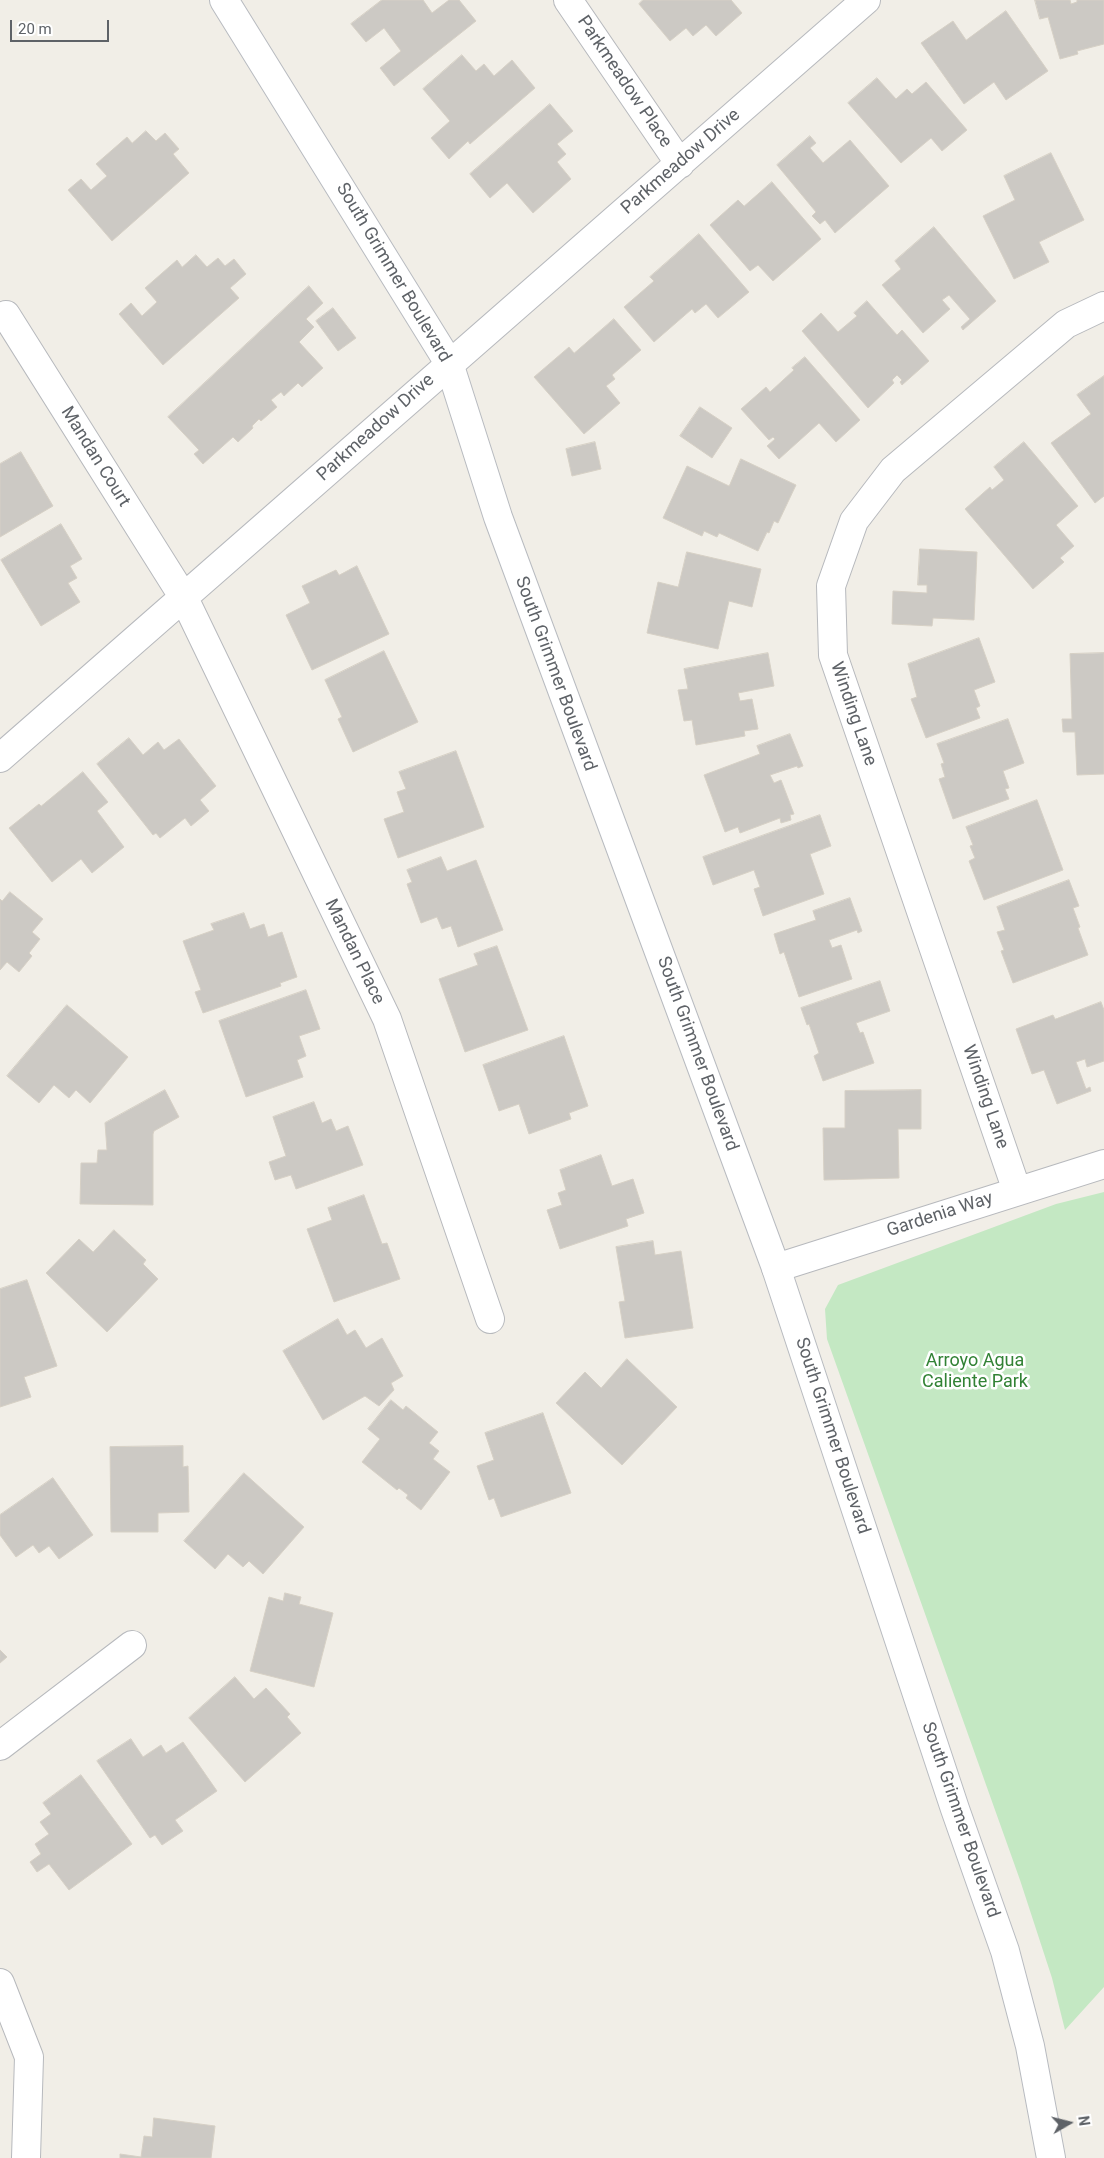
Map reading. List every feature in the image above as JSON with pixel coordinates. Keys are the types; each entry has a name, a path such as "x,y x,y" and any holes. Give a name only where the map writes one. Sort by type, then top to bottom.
{"street":[{"name":"South Grimmer Boulevard","path":"224,0 449,363 510,552 776,1268 952,1800 1005,1951 1030,2046 1051,2158"},
{"name":"Parkmeadow Place","path":"568,0 680,164"},
{"name":"Parkmeadow Drive","path":"0,758 449,363 680,164 866,0"},
{"name":"Winding Lane","path":"1017,1190 833,655 831,586 854,521 893,470 1066,324 1104,306"},
{"name":"Mandan Court","path":"6,315 184,598"},
{"name":"Mandan Place","path":"184,598 387,1019 490,1319"},
{"name":"Gardenia Way","path":"776,1268 1017,1190 1104,1164"},
{"path":"0,1746 132,1645"},
{"path":"0,1983 30,2057 26,2158"}],"green space":[{"name":"Arroyo Agua Caliente Park","path":"1104,1192 1104,1987 1065,2030 1052,1978 1020,1880 827,1339 825,1309 838,1285 1056,1204"}],"building":[{"path":"382,0 423,0 432,13 449,0 459,0 476,21 394,86 380,68 401,51 384,28 366,42 351,24"},
{"path":"643,0 731,0 742,13 716,36 706,25 693,36 686,28 670,41 639,4"},
{"path":"1035,0 1070,0 1071,4 1077,2 1077,0 1104,0 1104,44 1077,51 1078,54 1060,59 1048,17 1040,19"},
{"path":"1006,11 1048,71 1006,100 994,82 964,104 921,43 953,21 966,40"},
{"path":"462,55 476,71 484,64 494,76 512,60 535,88 470,144 468,141 449,159 431,138 450,121 423,89"},
{"path":"877,78 896,99 907,89 912,94 926,82 967,130 942,151 931,138 901,163 848,103"},
{"path":"550,104 573,131 557,144 566,154 557,162 571,179 533,213 507,183 490,198 470,174"},
{"path":"146,131 156,141 165,133 179,149 173,154 189,173 112,241 68,190 81,179 91,190 107,176 96,164 127,137 132,143"},
{"path":"810,136 816,143 810,148 823,163 850,140 889,186 835,233 825,220 820,224 812,216 816,212 777,165"},
{"path":"1051,153 1084,220 1039,242 1049,262 1014,279 983,216 1015,200 1004,176"},
{"path":"772,182 821,239 773,281 758,265 750,271 710,225 738,200 744,206"},
{"path":"934,227 996,301 963,330 961,327 970,319 949,295 942,300 950,309 923,333 882,285 901,269 895,261"},
{"path":"699,234 749,292 718,318 706,304 695,313 692,309 654,342 624,307 654,281 650,277"},
{"path":"196,255 207,267 218,258 225,266 234,259 246,274 230,288 239,298 163,365 119,314 131,303 142,316 157,302 145,288 177,260 182,267"},
{"path":"309,286 323,303 306,319 314,327 299,342 323,368 302,387 298,383 284,396 281,392 271,400 277,407 261,421 259,419 252,426 253,428 238,442 233,437 203,464 194,454 199,450 168,417"},
{"path":"867,301 897,335 902,330 929,361 902,385 900,382 902,380 897,375 892,380 894,383 868,408 802,331 821,313 838,332 857,316 854,313"},
{"path":"333,308 356,338 338,351 316,321"},
{"path":"614,319 641,350 612,375 615,379 606,386 620,403 584,434 534,377 569,347 574,353"},
{"path":"805,357 860,420 836,442 819,423 779,459 767,446 775,439 773,437 769,440 741,409 766,387 770,392"},
{"path":"1104,376 1104,496 1095,503 1051,443 1091,414 1077,395"},
{"path":"700,407 732,428 712,458 680,436"},
{"path":"595,442 601,469 572,476 566,449"},
{"path":"1024,442 1078,506 1056,525 1074,546 1060,558 1064,562 1033,589 965,509 990,487 992,490 1004,480 994,467"},
{"path":"21,452 53,506 0,537 0,464"},
{"path":"741,459 796,485 778,523 774,521 758,551 719,533 717,537 704,531 702,536 663,518 687,466 729,486"},
{"path":"61,524 82,559 70,566 77,578 68,583 80,602 41,626 1,560"},
{"path":"920,549 977,552 974,620 933,618 932,626 892,624 893,591 927,593 927,585 918,585"},
{"path":"687,552 761,569 752,607 729,601 718,649 647,633 658,582 678,587"},
{"path":"357,566 389,634 312,670 286,615 310,603 302,586 336,570 339,575"},
{"path":"979,638 995,682 974,690 980,706 976,708 980,718 926,738 911,699 917,697 908,664"},
{"path":"384,651 418,722 353,752 338,719 342,717 325,680"},
{"path":"768,653 774,686 738,693 740,701 752,699 758,729 744,731 745,736 696,745 692,720 684,721 678,690 688,689 684,669"},
{"path":"1104,653 1104,774 1077,775 1075,732 1063,732 1062,719 1072,719 1070,654"},
{"path":"1008,719 1024,763 1003,771 1009,788 1005,789 1009,799 953,819 939,779 945,777 941,764 944,763 937,744"},
{"path":"790,734 803,766 798,768 797,766 770,775 774,783 781,780 794,814 790,815 791,820 781,823 780,818 740,833 738,827 725,832 704,775 760,754 757,746"},
{"path":"129,738 143,755 158,742 164,750 179,739 216,786 200,800 209,811 191,826 185,818 160,838 156,833 153,835 97,764"},
{"path":"456,751 484,827 398,858 384,819 404,812 397,792 406,789 399,772"},
{"path":"83,772 108,802 97,811 124,847 92,873 81,859 52,882 9,828 39,804 41,806"},
{"path":"1037,800 1063,870 984,900 969,861 975,858 970,846 973,845 966,827"},
{"path":"820,815 831,846 810,854 824,894 763,916 754,889 760,887 754,870 713,885 703,857"},
{"path":"441,857 447,871 476,860 503,930 458,947 451,926 442,929 437,917 421,923 407,884 412,882 407,870"},
{"path":"1069,880 1079,906 1073,908 1088,955 1013,983 1001,951 1004,950 997,932 1005,930 997,907"},
{"path":"10,892 43,919 32,932 40,939 29,953 32,956 19,972 7,962 0,970 0,899 2,901"},
{"path":"850,898 862,931 858,933 857,930 829,940 832,948 841,945 852,979 799,997 784,952 780,954 774,934 816,920 813,911"},
{"path":"244,913 250,929 264,924 268,937 282,932 297,977 280,983 281,986 203,1013 195,992 201,990 183,941 214,930 211,924"},
{"path":"497,946 528,1030 465,1052 439,979 478,965 474,954"},
{"path":"880,981 890,1011 856,1023 860,1033 863,1032 874,1063 823,1081 814,1056 819,1053 801,1008"},
{"path":"306,990 320,1029 299,1036 306,1056 297,1060 303,1077 246,1097 219,1021"},
{"path":"1101,1002 1104,1010 1104,1061 1087,1067 1085,1059 1076,1062 1086,1089 1090,1087 1091,1091 1057,1104 1044,1070 1032,1074 1016,1029 1053,1015 1055,1019"},
{"path":"67,1005 128,1057 90,1103 76,1090 69,1098 54,1085 39,1103 7,1076"},
{"path":"564,1036 588,1106 569,1113 571,1119 529,1134 519,1104 499,1111 483,1065"},
{"path":"165,1090 179,1117 154,1131 153,1134 153,1205 80,1204 81,1163 97,1163 98,1150 107,1150 105,1123"},
{"path":"921,1090 921,1129 898,1129 899,1178 824,1180 823,1128 845,1128 845,1091"},
{"path":"314,1102 322,1123 331,1119 336,1131 348,1126 363,1165 296,1189 291,1175 275,1180 269,1162 286,1156 273,1117"},
{"path":"601,1155 612,1186 633,1179 644,1213 626,1219 628,1226 560,1249 547,1210 562,1205 558,1193 566,1190 560,1170"},
{"path":"364,1195 382,1244 387,1243 400,1279 334,1302 307,1229 332,1220 328,1208"},
{"path":"114,1230 146,1260 143,1264 158,1279 107,1332 46,1273 79,1239 93,1252"},
{"path":"653,1241 655,1255 681,1251 693,1328 625,1338 619,1302 625,1301 616,1247"},
{"path":"27,1280 57,1366 24,1377 31,1397 0,1407 0,1289"},
{"path":"338,1319 347,1335 355,1330 366,1348 382,1338 403,1376 391,1383 394,1390 379,1406 365,1396 323,1420 283,1351"},
{"path":"627,1359 677,1407 622,1465 556,1403 585,1372 601,1388"},
{"path":"391,1400 403,1410 406,1406 438,1432 429,1443 439,1451 433,1459 450,1472 421,1510 406,1498 408,1495 399,1488 397,1490 362,1462 380,1439 368,1429"},
{"path":"543,1413 571,1493 501,1517 494,1498 489,1500 477,1466 494,1460 485,1433"},
{"path":"183,1446 183,1467 188,1466 189,1512 158,1513 158,1532 111,1532 110,1447"},
{"path":"244,1473 304,1527 263,1574 249,1561 243,1567 228,1554 215,1569 184,1541"},
{"path":"53,1478 93,1535 59,1559 49,1546 39,1553 33,1545 16,1557 0,1535 0,1515"},
{"path":"285,1593 301,1597 299,1604 333,1613 314,1687 250,1671 269,1597 283,1601"},
{"path":"0,1650 7,1657 0,1663"},
{"path":"235,1677 254,1699 266,1688 290,1714 287,1717 301,1733 245,1782 189,1718"},
{"path":"131,1739 143,1757 161,1745 166,1753 183,1742 217,1791 175,1820 183,1831 162,1845 155,1835 150,1838 97,1761"},
{"path":"81,1775 132,1844 69,1890 49,1864 37,1872 30,1862 41,1854 35,1844 49,1834 40,1822 51,1814 43,1803"},
{"path":"154,2118 215,2126 211,2158 120,2158 120,2154 141,2157 144,2136 152,2137"}]}
